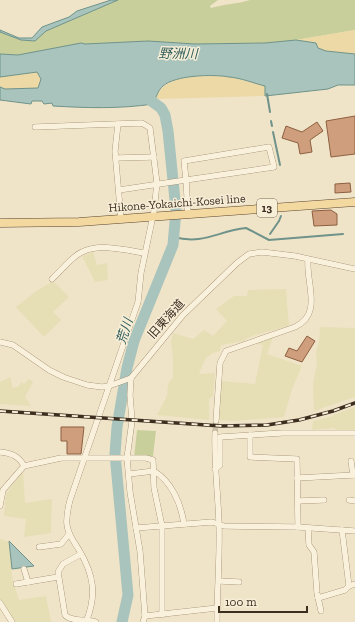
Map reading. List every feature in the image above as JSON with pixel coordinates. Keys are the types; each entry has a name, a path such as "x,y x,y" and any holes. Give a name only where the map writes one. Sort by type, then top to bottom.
{"main road":[{"name":"Hikone-Yokaichi-Kosei line","path":"0,223 37,224 355,202"}],"street":[{"path":"35,127 142,123 150,128 159,183 144,253 138,302 111,386 70,500 67,525 69,534 92,576 94,588 86,621"},
{"path":"118,124 116,158 121,219"},
{"path":"119,190 159,183 183,181 274,167 269,147 184,161 183,181 188,214"},
{"path":"116,158 154,157"},
{"path":"52,279 81,252 88,250 118,249 144,253"},
{"name":"旧東海道","path":"0,342 13,345 49,370 63,377 87,385 102,387 111,386 131,378 183,316 237,262 249,254 262,252 295,256 355,269"},
{"path":"216,421 220,363 226,351 295,327 302,324 310,315 311,302 308,260"},
{"path":"131,378 130,395 132,421 125,458 129,474 140,551 144,619 162,615 217,608"},
{"path":"215,433 215,469 219,523 220,581 217,622"},
{"path":"215,469 220,465 220,437 282,433 355,434"},
{"path":"250,435 250,458 297,460 298,527"},
{"path":"0,452 19,458 24,466"},
{"path":"0,506 3,490 24,466 61,458 146,458 153,460 154,471 152,476 162,526 162,615"},
{"path":"297,478 354,475 351,461"},
{"path":"129,474 154,471 159,474 179,502 184,524"},
{"path":"298,501 324,500"},
{"path":"136,528 219,523 224,526 298,527 355,531"},
{"path":"308,528 309,545 314,552 318,598 321,611"},
{"path":"318,598 345,590 352,585 342,530"},
{"path":"39,547 61,544 69,534"},
{"path":"81,554 63,564 58,572 65,615 71,620 96,622"},
{"path":"24,569 28,582"},
{"path":"16,584 58,577"},
{"path":"220,581 239,582"},
{"path":"0,603 12,622"}],"shaded area":[{"path":"93,252 97,265 107,263 108,280 95,282 82,256"},
{"path":"53,281 69,297 53,312 61,320 44,337 16,307 35,292"},
{"path":"286,289 289,326 255,335 245,339 245,341 221,345 220,351 213,353 206,358 199,373 215,373 213,396 209,399 209,420 157,415 167,396 168,384 173,377 171,342 173,333 193,339 204,330 213,336 227,321 216,309 234,296 247,296 248,290"},
{"path":"320,327 355,328 355,397 314,411 313,383 317,364 316,352 319,342"},
{"path":"273,337 267,354 302,366 292,389 284,417 235,421 219,420 221,381 255,384 263,345 256,344"},
{"path":"10,377 13,388 19,386 21,382 24,384 29,379 33,382 25,397 31,406 0,404 0,382"},
{"path":"355,407 355,430 336,430 334,428 312,430 313,421 333,416"},
{"path":"23,471 25,503 52,499 51,533 24,537 26,519 4,516 6,494"},
{"path":"0,539 9,542 12,577 19,600 46,596 51,622 13,622 8,611 0,601"}],"green space":[{"path":"118,0 218,0 210,6 211,8 250,0 355,0 355,30 296,40 265,43 195,44 148,41 81,43 18,55 0,54 0,32 21,40 35,41 46,31"},
{"path":"137,430 156,431 153,456 134,458"}],"sand":[{"path":"355,30 355,54 326,51 318,48 316,43 296,40"},
{"path":"37,72 41,79 38,88 5,89 0,87 0,77"},
{"path":"215,76 230,77 265,86 265,96 155,99 166,85 180,78"}],"water":[{"path":"111,0 118,0 46,31 35,41 21,40 0,32 0,30 19,38 32,38 42,27 69,17 77,11"},
{"name":"野洲川","path":"296,40 316,43 318,48 326,51 355,54 355,85 338,85 328,89 265,96 265,86 242,79 222,76 195,76 169,82 163,86 157,94 153,104 141,106 103,108 53,106 52,103 44,104 42,101 32,101 31,104 0,100 0,87 5,89 38,88 41,79 37,72 0,77 0,54 18,55 81,43 148,41 195,44 265,43"},
{"path":"9,541 34,566 12,569"}],"building":[{"path":"355,116 355,154 331,157 326,121"},
{"path":"317,122 323,131 310,140 312,152 300,154 298,143 282,138 286,126 302,132"},
{"path":"350,183 351,192 335,193 335,184"},
{"path":"331,210 337,214 337,225 314,226 312,211"},
{"path":"307,336 315,341 302,362 285,356 289,348 297,351"},
{"path":"61,427 84,427 81,454 67,454 67,441 61,441"}],"waterway":[{"name":"荒川","path":"122,622 128,595 115,454 117,427 127,368 134,341 173,245 176,210 165,115 161,108 150,100 145,92"},
{"path":"267,94 270,112"},
{"path":"271,121 272,126"},
{"path":"273,132 280,165"},
{"path":"270,234 281,216"},
{"path":"173,237 184,239 203,238 246,228 269,240 343,234"}],"tunnel":[{"path":"215,433 216,421"}],"railway":[{"path":"0,411 221,426 267,425 299,420 333,411 355,403"}]}
